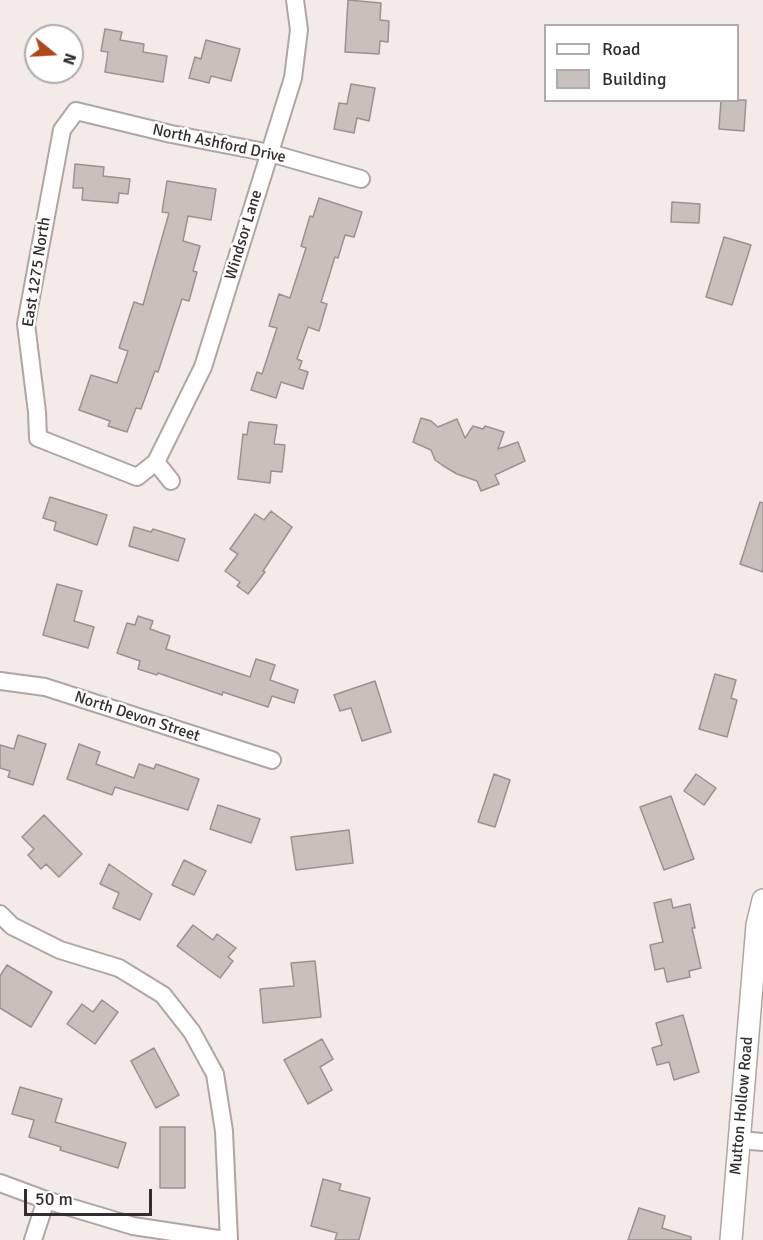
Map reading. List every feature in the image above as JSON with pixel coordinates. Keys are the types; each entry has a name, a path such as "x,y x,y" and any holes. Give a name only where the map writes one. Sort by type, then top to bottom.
{"street":[{"name":"Windsor Lane","path":"156,462 203,367 293,78 299,30 295,0"},
{"name":"North Ashford Drive","path":"76,111 171,134 270,153 361,179"},
{"name":"East 1275 North","path":"76,111 62,130 26,324 38,438 137,477 156,462"},
{"path":"156,462 171,481"},
{"name":"North Devon Street","path":"0,681 45,687 272,760"},
{"name":"Mutton Hollow Road","path":"731,1240 763,900"},
{"path":"0,914 12,926 60,950 119,968 128,973 163,995 192,1032 215,1074 224,1131 227,1240 133,1226 46,1200 0,1183"},
{"path":"739,1140 763,1142"},
{"path":"33,1240 46,1200"}],"building":[{"path":"348,0 381,3 380,20 389,21 388,42 380,41 379,54 345,52"},
{"path":"105,29 122,32 120,40 144,44 143,52 167,56 163,82 105,72 108,52 101,51"},
{"path":"206,40 240,49 231,81 211,76 209,83 189,78 195,57 201,59"},
{"path":"351,84 375,88 369,121 357,118 354,133 334,129 339,103 347,104"},
{"path":"746,100 744,131 719,129 721,102"},
{"path":"75,164 104,167 103,176 130,179 128,194 119,193 118,203 82,200 83,188 73,188"},
{"path":"167,181 216,189 211,220 188,216 183,241 200,246 193,271 197,272 189,301 182,299 158,372 155,371 141,409 136,408 127,432 108,426 110,421 79,410 91,375 117,383 128,351 119,348 134,302 143,305 169,213 162,212"},
{"path":"319,198 362,212 354,237 345,235 338,258 335,257 321,302 327,304 319,331 308,327 297,359 302,361 299,369 308,372 303,389 281,382 276,398 251,390 257,372 262,374 277,328 269,326 279,294 290,298 306,248 301,246 310,216 313,217"},
{"path":"672,202 700,204 699,223 671,222"},
{"path":"724,237 751,245 732,305 706,297"},
{"path":"421,418 431,421 438,427 457,419 465,438 473,426 483,429 485,426 504,432 498,449 518,442 525,461 495,475 499,484 481,491 477,481 457,474 442,465 435,460 431,450 413,442"},
{"path":"249,422 277,425 274,444 285,445 282,472 271,471 270,483 238,479 243,434 247,435"},
{"path":"50,497 107,515 97,545 54,530 56,522 43,518"},
{"path":"760,502 763,503 763,572 740,564"},
{"path":"271,511 292,527 263,571 265,572 248,594 237,586 240,582 225,571 238,554 230,549 255,514 264,520"},
{"path":"134,527 151,532 153,529 185,539 178,561 129,546"},
{"path":"57,584 82,591 74,621 94,627 88,648 43,635"},
{"path":"138,616 153,621 150,629 170,636 166,649 250,677 256,659 275,665 270,680 298,690 294,703 272,696 268,707 138,669 140,661 117,653 127,623 135,625"},
{"path":"715,674 736,680 731,698 737,700 727,737 699,729"},
{"path":"375,681 391,732 362,741 351,708 340,711 334,695"},
{"path":"18,735 46,744 33,785 8,777 10,771 0,768 0,745 14,749"},
{"path":"79,744 100,752 96,764 134,778 139,764 154,769 156,764 199,779 188,810 115,787 112,795 67,779"},
{"path":"494,774 510,780 495,827 478,822"},
{"path":"696,774 716,788 704,805 684,791"},
{"path":"671,796 694,859 664,870 640,807"},
{"path":"218,805 260,819 251,843 210,829"},
{"path":"44,815 82,854 59,877 46,864 41,869 28,855 34,849 22,837"},
{"path":"349,830 353,863 296,870 291,837"},
{"path":"184,860 206,871 194,895 172,885"},
{"path":"109,864 152,894 140,920 113,908 119,893 100,884"},
{"path":"671,899 673,908 690,904 695,928 692,928 701,968 689,971 690,977 667,982 664,968 655,970 650,945 663,942 654,903"},
{"path":"193,925 213,940 217,934 236,948 228,957 233,961 220,978 177,946"},
{"path":"315,961 321,1017 263,1023 260,989 294,986 291,963"},
{"path":"7,965 52,992 31,1027 0,1008 0,976"},
{"path":"102,1000 118,1012 95,1044 67,1024 82,1004 93,1012"},
{"path":"683,1015 699,1072 674,1080 669,1062 657,1065 652,1048 662,1045 656,1023"},
{"path":"322,1039 333,1059 320,1067 332,1090 308,1104 284,1060"},
{"path":"154,1048 179,1095 156,1108 131,1061"},
{"path":"20,1087 62,1099 55,1122 126,1143 118,1168 60,1150 61,1147 29,1137 34,1120 12,1114"},
{"path":"160,1127 185,1127 185,1188 160,1188"},
{"path":"323,1179 341,1184 339,1190 370,1198 359,1240 335,1240 337,1233 311,1226"},
{"path":"639,1208 665,1216 662,1228 691,1237 691,1240 628,1240"}]}
